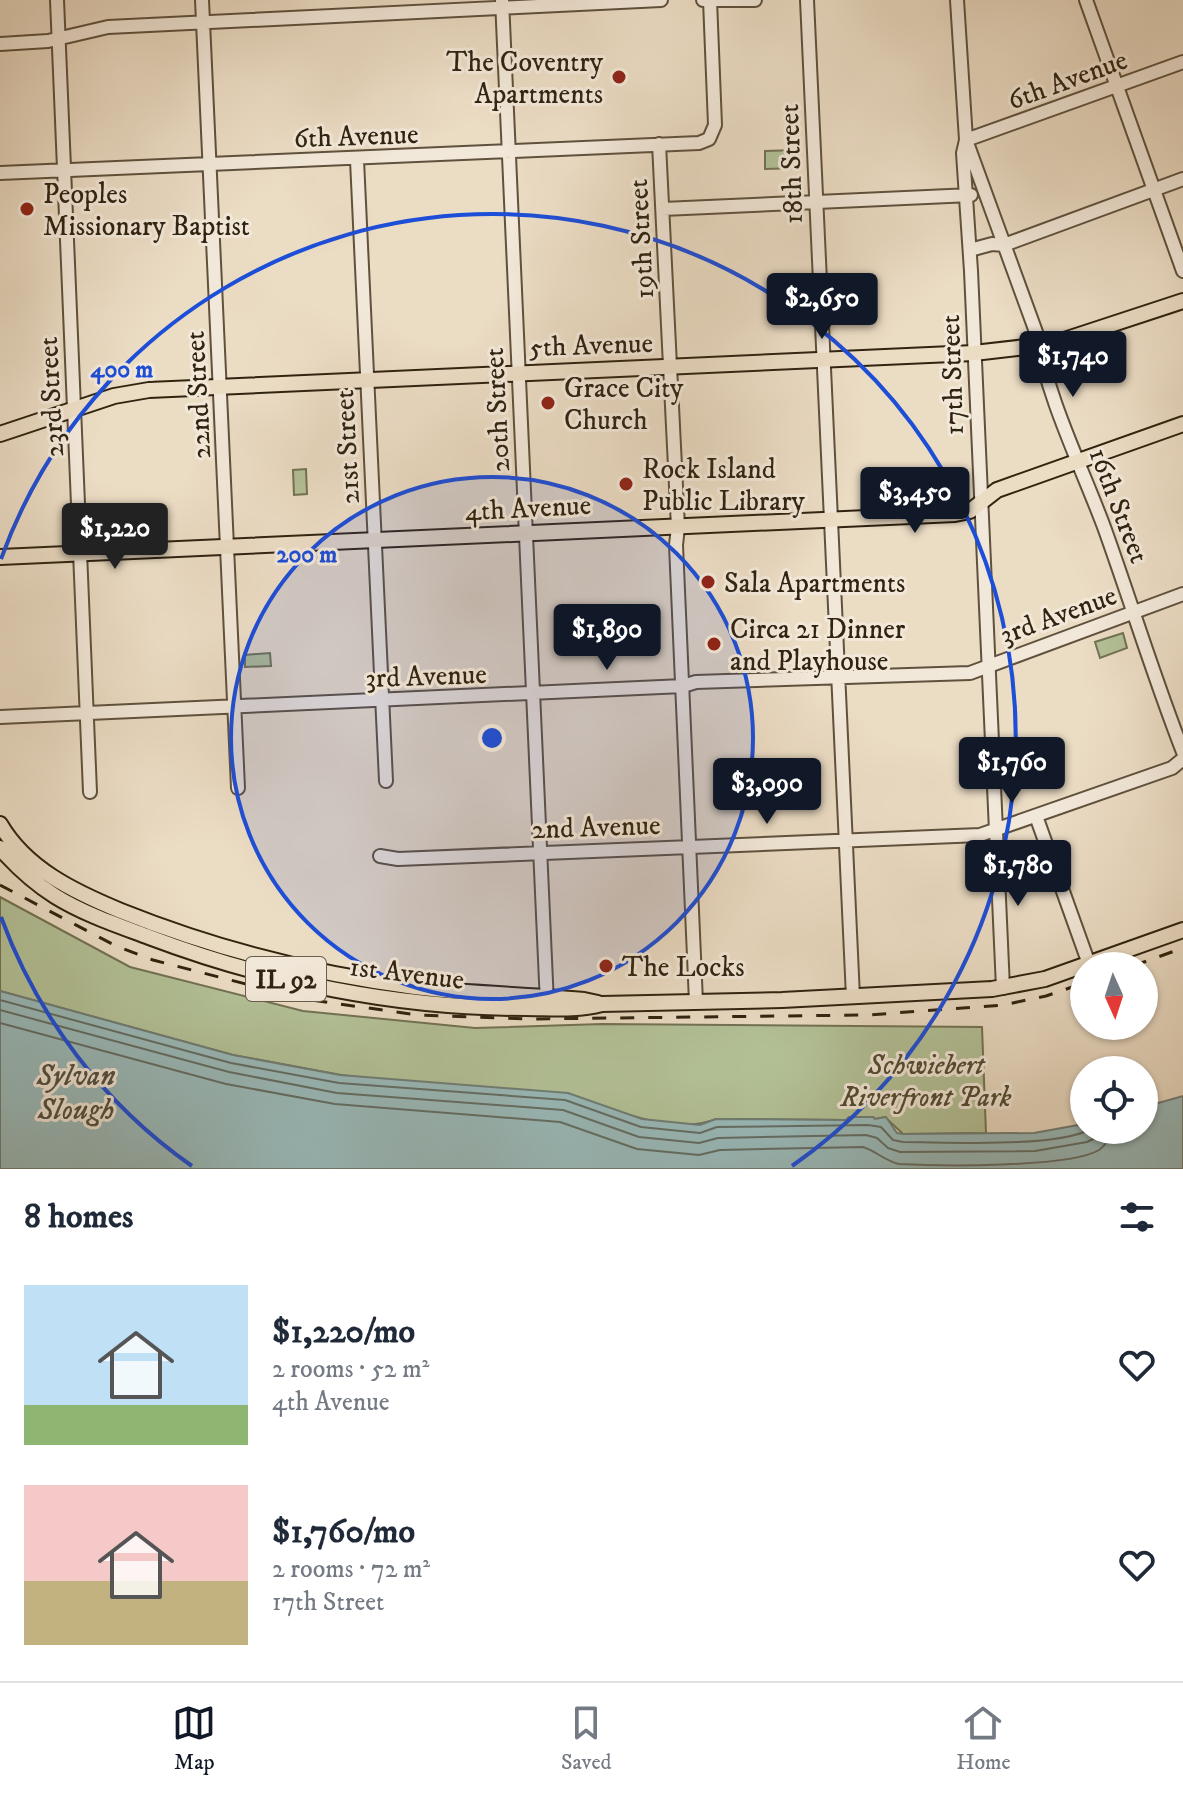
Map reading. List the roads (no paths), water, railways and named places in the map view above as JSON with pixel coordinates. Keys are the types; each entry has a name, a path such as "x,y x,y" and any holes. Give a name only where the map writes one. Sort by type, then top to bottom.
{"main road":[{"name":"5th Avenue","path":"0,434 129,393 221,386 1038,348 1183,301"},
{"name":"4th Avenue","path":"0,557 955,514 970,511 997,490 1183,424"},
{"name":"1st Avenue","path":"1,829 28,858 66,885 137,918 211,944 350,978 580,1010 602,1004 853,997 1003,988 1070,970"},
{"name":"1st Avenue","path":"0,848 28,876 67,902 132,931 216,960 290,980 383,997 463,1006 547,1003"},
{"name":"1st Avenue","path":"1122,952 1183,930"}],"street":[{"name":"23rd Street","path":"57,0 90,792"},
{"name":"22nd Street","path":"202,0 238,788"},
{"path":"350,0 351,15"},
{"path":"0,44 59,38 108,27 502,5 661,0"},
{"path":"702,0 755,0"},
{"name":"6th Avenue","path":"0,173 699,143 712,135 715,116 710,0"},
{"name":"18th Street","path":"807,0 853,997"},
{"name":"17th Street","path":"957,0 966,140 963,153 1003,988"},
{"path":"1086,0 1183,271"},
{"name":"20th Street","path":"502,5 547,1003"},
{"name":"6th Avenue","path":"966,140 1183,62"},
{"name":"16th Street","path":"966,140 1036,332 1056,405 1183,752"},
{"name":"19th Street","path":"659,144 678,527 676,545 696,1002"},
{"name":"21st Street","path":"357,160 386,781"},
{"path":"970,250 992,244 1004,245 1183,179"},
{"path":"663,209 966,197 986,192"},
{"name":"3rd Avenue","path":"0,717 534,694 683,686 696,682 970,673 1183,594"},
{"name":"2nd Avenue","path":"380,856 398,859 980,835 1172,768 1183,759"},
{"path":"1036,816 1085,952"}],"water":[{"name":"Sylvan Slough","path":"0,991 233,1055 340,1075 568,1093 642,1119 700,1125 716,1119 846,1120 849,1117 886,1117 897,1133 903,1134 1034,1133 1070,1127 1070,1144 1158,1144 1158,1103 1183,1096 1183,1169 0,1169"}],"railway":[{"path":"0,885 116,946 153,960 304,999 418,1015 532,1019 868,1015 1003,1005 1070,988"},
{"path":"1158,957 1183,948"}],"place":[{"name":"The Coventry Apartments","path":"619,77"},
{"name":"Peoples Missionary Baptist","path":"27,209"},
{"name":"Grace City Church","path":"548,403"},
{"name":"Rock Island Public Library","path":"626,484"},
{"name":"Sala Apartments","path":"708,582"},
{"name":"Circa 21 Dinner and Playhouse","path":"714,644"},
{"name":"The Locks","path":"606,966"}],"park label":[{"name":"Schwiebert Riverfront Park","path":"926,1080"}]}
